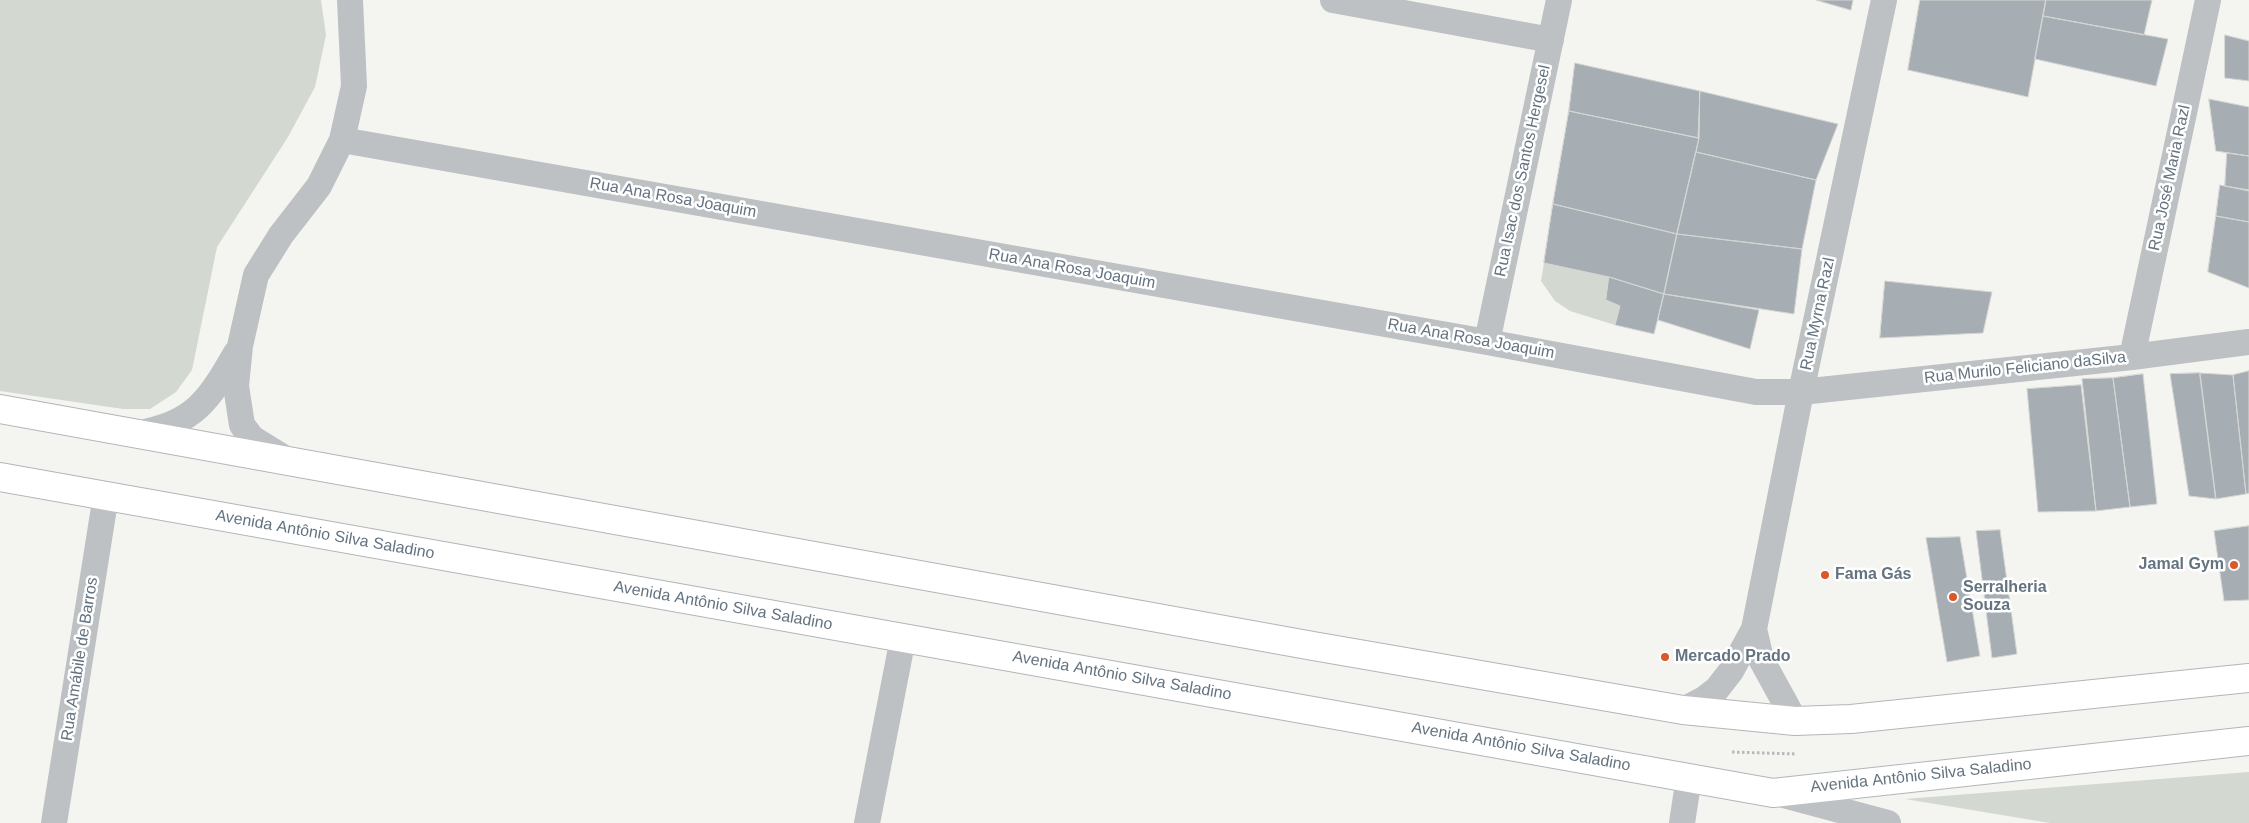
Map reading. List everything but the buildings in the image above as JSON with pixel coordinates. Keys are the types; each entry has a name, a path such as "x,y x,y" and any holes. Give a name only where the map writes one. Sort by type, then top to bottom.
{"main road":[{"path":"0,410 286,459 1323,647 1683,710 1795,721 1851,719 2249,678"},
{"name":"Avenida Antônio Silva Saladino","path":"0,477 1772,793 2249,741"}],"street":[{"path":"286,459 252,438 242,425 236,386 240,346 256,275 281,235 319,186 342,140 354,86 350,0"},
{"path":"1333,0 1551,40"},
{"name":"Rua Isac dos Santos Hergesel","path":"1487,342 1559,0"},
{"name":"Rua Myrna Razl","path":"1683,710 1704,699 1717,689 1731,671 1754,629 1801,392 1884,0"},
{"name":"Rua José Maria Razl","path":"2132,357 2208,0"},
{"name":"Rua Ana Rosa Joaquim","path":"342,140 1487,342 1756,392 1801,392"},
{"name":"Rua Murilo Feliciano daSilva","path":"1801,392 2132,357 2249,342"},
{"path":"138,433 163,429 187,416 204,402 219,382 240,346"},
{"name":"Rua Amábile de Barros","path":"54,823 106,496"},
{"name":"Rua Myrna Razl","path":"1754,629 1761,659 1795,721"},
{"path":"867,823 903,638"},
{"path":"1682,823 1689,777"},
{"path":"1772,793 1888,823"}],"shaded area":[{"path":"0,0 321,0 326,35 315,87 288,137 217,247 192,370 176,392 150,409 123,409 0,391"},
{"path":"1544,263 1609,277 1606,300 1620,306 1615,325 1570,311 1555,301 1541,281"},
{"path":"2249,772 2249,823 2050,823 1905,799"}],"place":[{"name":"Jamal Gym","path":"2234,565"},
{"name":"Fama Gás","path":"1825,575"},
{"name":"Serralheria Souza","path":"1953,597"},
{"name":"Mercado Prado","path":"1665,657"}]}
